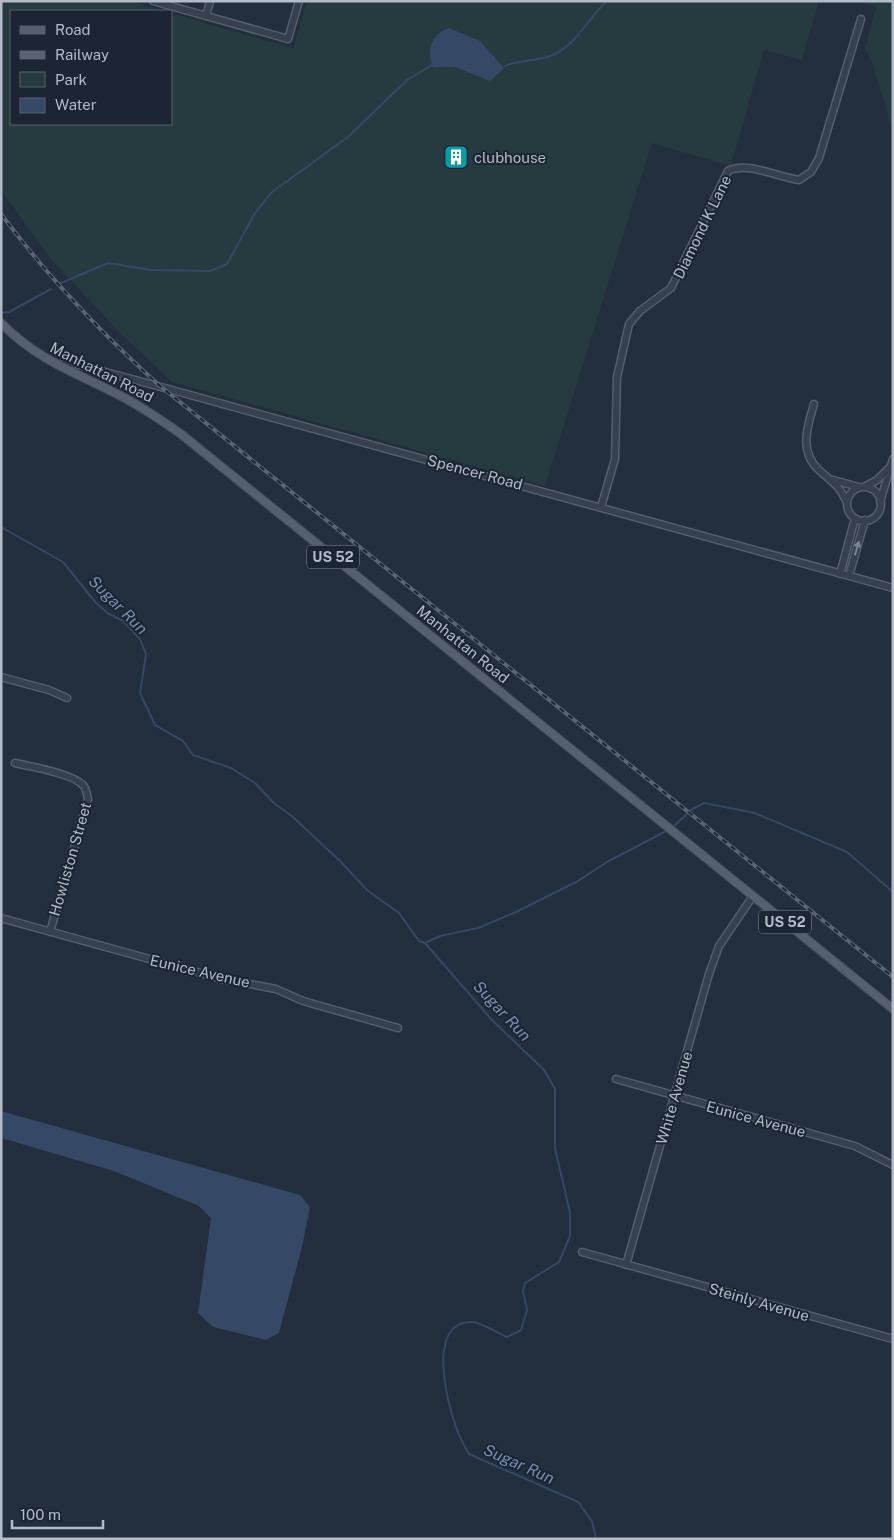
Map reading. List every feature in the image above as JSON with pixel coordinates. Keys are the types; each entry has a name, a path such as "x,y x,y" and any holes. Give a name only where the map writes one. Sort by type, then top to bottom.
{"main road":[{"name":"Manhattan Road","path":"1,323 34,352 56,366 120,395 150,412 181,434 893,1009"}],"street":[{"path":"153,1 288,39 299,1"},
{"path":"206,16 210,1"},
{"name":"Diamond K Lane","path":"601,507 615,459 617,377 629,324 640,311 671,288 728,171 737,166 746,167 783,178 799,180 811,172 819,158 861,19"},
{"name":"Spencer Road","path":"56,366 72,363 80,365 893,588"},
{"path":"814,404 806,432 808,452 818,470 833,480 875,492 880,502"},
{"path":"833,480 847,503 849,513 855,518 865,520 878,513 892,462"},
{"path":"847,503 851,494 877,480 892,462"},
{"path":"840,574 855,518"},
{"path":"849,576 865,520"},
{"path":"1,677 49,690 67,698"},
{"name":"Howliston Street","path":"15,763 71,778 85,786 88,799 50,932"},
{"name":"White Avenue","path":"626,1265 719,946 754,896"},
{"name":"Eunice Avenue","path":"1,918 222,979 276,989 303,1001 398,1028"},
{"name":"Eunice Avenue","path":"616,1079 855,1146 893,1165"},
{"path":"582,1252 626,1265"},
{"name":"Steinly Avenue","path":"626,1265 893,1339"}],"green space":[{"path":"1,1 131,1 162,10 10,10 10,125 172,125 172,13 293,48 307,1 819,1 802,60 764,50 731,166 652,143 545,486 172,382 119,332 50,258 1,190"},
{"path":"857,1 893,1 893,132 872,62 865,49 876,7"}],"water":[{"path":"449,28 480,41 504,68 490,81 455,67 433,67 430,49 434,38 443,30"},
{"path":"1,1111 300,1195 310,1207 302,1247 279,1333 266,1340 213,1327 198,1313 211,1218 199,1206 114,1171 1,1138"}],"waterway":[{"path":"505,66 517,62 541,59 562,50 576,37 607,1"},
{"path":"61,283 108,263 151,270 210,271 227,264 255,213 272,192 348,137 407,80 432,65"},
{"path":"1,313 9,312 51,289"},
{"name":"Sugar Run","path":"1,527 63,562 96,603 109,614 123,621 140,639 146,654 140,693 155,725 183,741 193,755 231,768 255,783 274,803 293,817 341,862 367,890 399,913 419,941 425,943 492,1020 544,1070 555,1089 555,1148 570,1213 570,1236 559,1262 525,1283 523,1291 527,1310 521,1330 507,1337 472,1322 458,1325 449,1334 444,1348 443,1365 452,1415 457,1431 469,1454 578,1502 592,1521 596,1539"},
{"path":"672,828 691,810 704,803 755,813 847,852 893,892"},
{"path":"425,943 440,936 478,928 516,912 578,881 607,862 668,830"}],"railway":[{"path":"1,214 37,260 76,304 160,386 893,977"}],"place":[{"name":"clubhouse","path":"456,157"}]}
